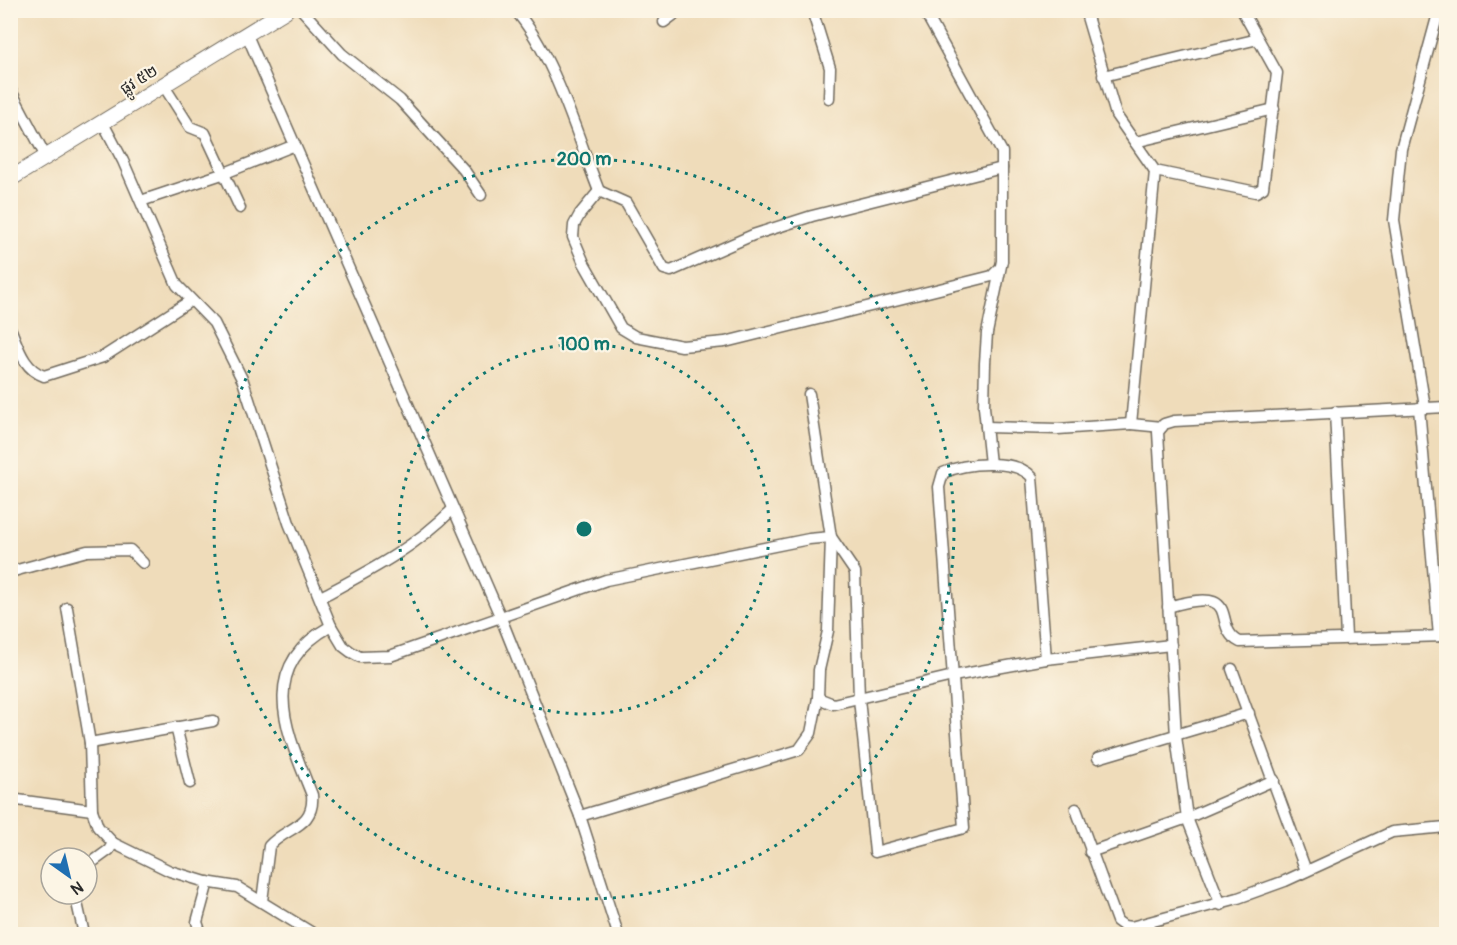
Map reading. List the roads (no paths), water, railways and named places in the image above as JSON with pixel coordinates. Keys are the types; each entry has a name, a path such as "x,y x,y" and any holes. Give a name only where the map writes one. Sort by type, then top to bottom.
{"street":[{"name":"ផ្លូវ ៥២","path":"10,179 286,10"},
{"path":"302,10 342,54 400,100 464,170 482,195"},
{"path":"515,10 525,21 544,54 599,191 626,203 664,269 671,271 753,236 813,216 1002,168"},
{"path":"664,22 680,10"},
{"path":"812,10 830,68 829,99"},
{"path":"924,10 1002,152 1002,261 987,333 984,407 990,464"},
{"path":"1085,10 1116,115 1155,171 1131,424"},
{"path":"1155,171 1260,191 1274,109 1277,73 1242,10"},
{"path":"1168,607 1195,601 1213,601 1222,609 1231,635 1240,642 1443,636 1422,408 1394,220 1401,149 1439,10"},
{"path":"247,35 501,618 580,816 618,934"},
{"path":"1103,76 1258,39"},
{"path":"164,86 189,127 193,131 205,132 240,208"},
{"path":"10,89 46,157"},
{"path":"1135,142 1274,109"},
{"path":"103,123 141,201 177,285 190,301 214,323 243,381 289,523 331,626 343,646 351,652 360,657 376,658 429,644 606,580 809,539 831,537"},
{"path":"141,201 225,173 295,145"},
{"path":"599,191 580,214 574,225 573,237 621,328 636,337 652,342 682,346 725,342 992,276 999,269"},
{"path":"10,328 26,364 31,370 44,376 103,357 190,301"},
{"path":"580,816 799,750 811,733 818,698 819,669 828,631 831,537 808,394"},
{"path":"1221,904 1187,818 1176,736 1158,432 1162,427 1174,421 1446,407"},
{"path":"1335,412 1346,638"},
{"path":"986,427 1058,429 1131,424 1162,427"},
{"path":"831,537 855,572 859,699 875,852 964,828 940,479 943,473 952,469 990,464 1012,466 1029,472 1032,477 1046,659"},
{"path":"321,597 396,556 427,535 453,508"},
{"path":"10,572 87,551 130,550 143,563"},
{"path":"67,608 90,743 92,810 98,827 113,843 170,871 208,882 237,887 314,934"},
{"path":"262,901 269,846 308,817 313,806 312,795 285,725 282,697 292,666 302,647 309,638 331,626"},
{"path":"818,698 833,704 953,676 1046,659 1171,645"},
{"path":"1232,669 1306,871"},
{"path":"1098,758 1250,713"},
{"path":"90,743 213,721"},
{"path":"176,727 190,783"},
{"path":"1090,852 1187,818 1274,780"},
{"path":"10,799 92,810"},
{"path":"1076,809 1117,921 1124,926 1131,927 1221,904 1306,871 1392,832 1446,827"},
{"path":"99,857 113,843"},
{"path":"201,934 197,922 208,882"},
{"path":"78,906 84,934"}]}
